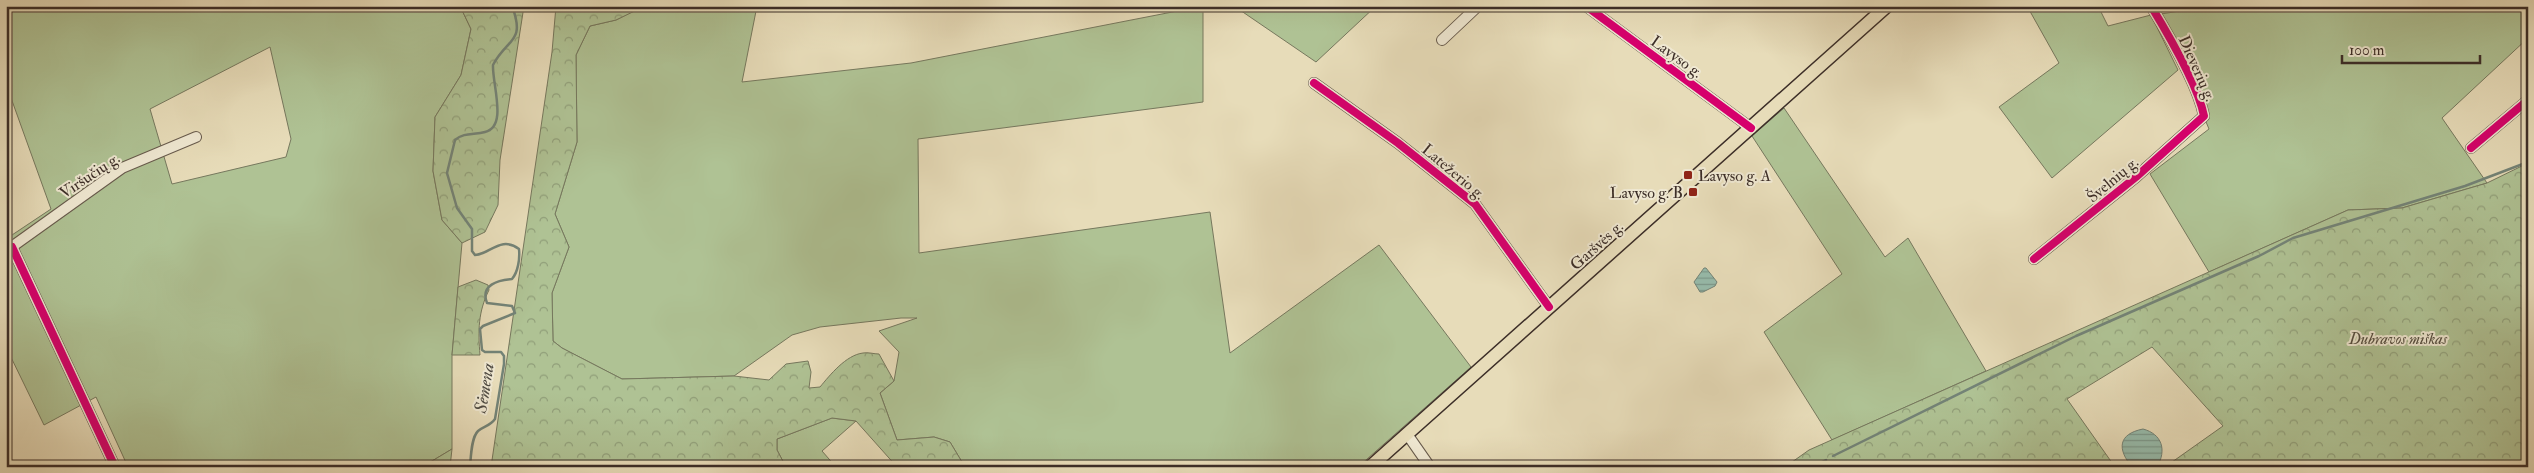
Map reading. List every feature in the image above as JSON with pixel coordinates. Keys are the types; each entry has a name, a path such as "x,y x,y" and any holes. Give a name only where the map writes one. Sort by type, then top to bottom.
{"main road":[{"name":"Garšvės g.","path":"1370,467 1888,6"}],"street":[{"path":"1442,40 1478,6"},
{"name":"Lavyso g.","path":"1586,6 1751,128"},
{"name":"Dieverių g.","path":"2151,6 2168,35 2196,94 2204,116"},
{"name":"Latežerio g.","path":"1314,83 1398,144 1475,204 1549,308"},
{"path":"2471,148 2528,100"},
{"name":"Švelnių g.","path":"2034,259 2136,177 2204,116"},
{"name":"Viršučių g.","path":"9,249 122,168 196,137"},
{"path":"9,249 115,467"},
{"path":"1407,434 1430,467"}],"green space":[{"path":"6,6 460,6 471,29 461,75 435,117 433,171 442,220 462,243 452,355 452,449 422,467 128,467 96,397 44,425 6,347 6,239 51,209 6,84","holes":["270,47 291,139 286,157 172,184 150,109"]},
{"path":"460,6 524,6 500,160 498,205 485,232 462,243 442,220 433,171 435,117 461,75 471,29"},
{"path":"556,6 643,7 616,20 590,26 576,55 577,142 555,214 569,247 552,293 553,341 562,348 622,379 734,376 769,380 786,364 808,361 811,372 809,388 820,387 839,366 851,357 865,353 879,354 894,381 880,393 897,440 934,437 950,442 965,467 897,467 856,421 832,418 777,439 777,450 786,467 491,467 552,52"},
{"path":"643,6 757,6 742,82 911,63 1203,6 1203,102 918,139 919,253 1210,212 1230,353 1379,245 1471,367 1358,467 965,467 950,442 934,437 897,440 880,393 894,381 899,352 879,331 917,318 820,327 792,335 734,376 622,379 562,348 553,341 552,293 569,247 555,214 577,142 576,55 590,26 616,20"},
{"path":"1234,6 1376,6 1316,62"},
{"path":"2027,6 2098,6 2108,26 2151,15 2178,70 2052,178 1999,107 2059,63"},
{"path":"2211,6 2528,6 2528,38 2442,118 2487,183 2402,208 2348,210 2209,272 2150,174 2209,129 2161,14"},
{"path":"1784,108 1885,257 1908,238 1986,371 1832,440 1764,332 1842,274 1752,136"},
{"name":"Dubravos miškas","path":"2528,163 2528,467 2165,467 2223,426 2152,347 2067,399 2115,467 1785,467 1809,450 2348,210 2402,208 2487,183"},
{"path":"476,280 488,285 489,290 485,298 480,322 480,355 452,355 458,287"},
{"path":"832,418 856,421 822,451 836,467 786,467 777,450 777,439"},
{"path":"452,449 450,467 422,467"}],"shaded area":[{"path":"1704,268 1717,282 1715,286 1700,292 1694,282"},
{"path":"2143,429 2155,435 2161,444 2162,455 2157,467 2132,467 2124,454 2122,443 2125,438 2135,431"}],"waterway":[{"name":"Sėmena","path":"470,467 476,434 495,419 504,364 504,356 501,352 485,352 482,350 480,329 515,313 512,306 487,303 486,292 496,282 512,279 518,265 519,249 513,245 506,244 475,255 472,251 472,229 457,208 447,173 455,140 458,137 485,132 492,128 496,122 497,104 493,65 516,34 516,18 512,6"},
{"path":"1833,456 2076,336 2259,256 2293,238 2465,186 2528,162"},
{"path":"1812,467 1826,460"}],"cycle path":[{"path":"1586,6 1751,128"},
{"path":"2034,259 2136,177 2204,116 2189,75 2151,6"},
{"path":"1314,83 1398,143 1475,204 1549,307"},
{"path":"2471,148 2528,100"},
{"path":"12,247 115,467"}],"place":[{"name":"Lavyso g. A","path":"1688,175"},
{"name":"Lavyso g. B","path":"1693,192"}]}
